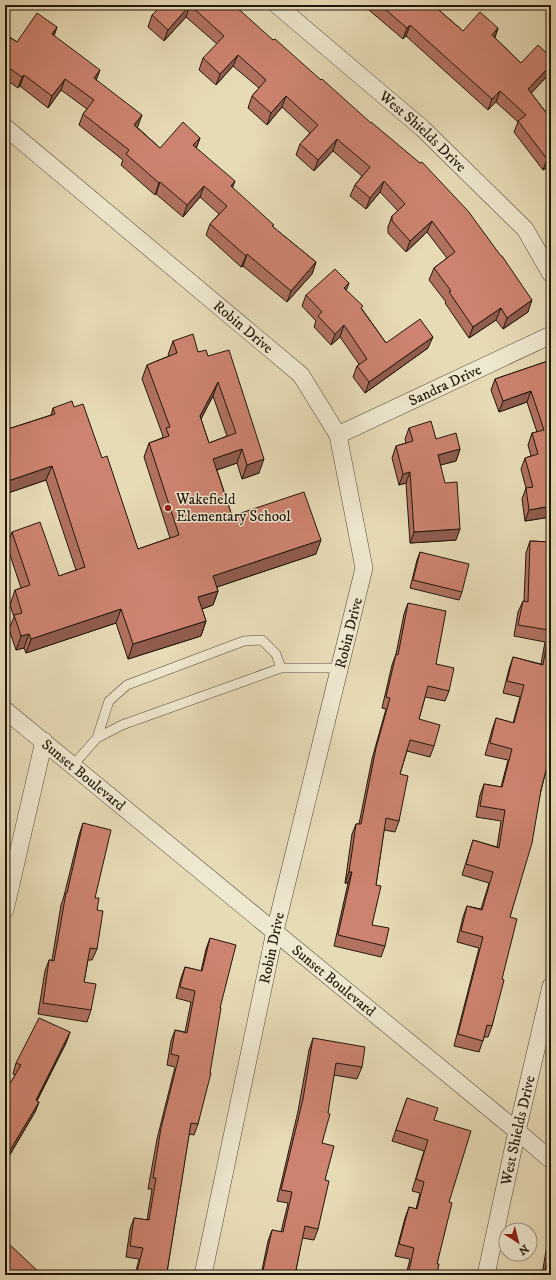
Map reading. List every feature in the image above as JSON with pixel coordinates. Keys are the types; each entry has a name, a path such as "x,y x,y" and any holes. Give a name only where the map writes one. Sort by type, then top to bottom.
{"street":[{"name":"West Shields Drive","path":"277,5 422,128 525,229 551,274"},
{"name":"Robin Drive","path":"5,127 301,375 338,435 364,568 275,931 203,1275"},
{"name":"Sandra Drive","path":"338,435 551,335"},
{"name":"Sunset Boulevard","path":"5,710 517,1130 551,1160"},
{"path":"5,910 44,741"},
{"name":"West Shields Drive","path":"486,1275 517,1130 551,986"}],"lane":[{"path":"97,738 109,701 127,685 134,682 244,641 262,640 276,654 281,668"},
{"path":"73,765 97,738 122,725 281,668 340,668"}],"building":[{"path":"162,5 190,5 168,30 152,15"},
{"path":"190,5 234,5 273,40 275,39 321,80 322,79 371,123 420,163 422,162 468,211 502,256 532,300 507,318 501,308 473,327 449,292 451,291 434,268 455,252 432,221 410,241 392,221 392,216 405,204 384,181 370,198 355,185 370,167 337,139 318,160 300,144 318,125 286,96 271,113 252,96 266,80 238,55 220,74 203,58 224,36"},
{"path":"380,5 433,5 463,31 480,12 498,28 492,35 521,63 538,45 551,57 551,65 528,89 551,119 551,156 547,159 518,121 526,115 500,91 492,99 410,25 407,28"},
{"path":"37,13 57,27 52,34 100,70 94,78 142,115 134,125 160,148 183,122 200,138 193,145 235,181 231,186 274,225 272,226 316,262 291,291 247,254 246,256 210,224 227,206 204,186 187,205 126,154 129,150 83,114 94,100 65,79 52,96 24,75 22,77 5,65 5,34 17,42"},
{"path":"335,269 349,283 344,288 363,306 361,308 386,343 420,319 433,337 369,382 357,366 367,359 344,325 335,334 318,316 322,312 306,295"},
{"name":"Wakefield Elementary School","path":"193,334 198,352 206,350 208,356 229,350 264,459 247,465 242,449 213,459 232,516 304,492 321,540 213,576 218,591 198,597 206,621 133,644 121,609 31,639 29,634 21,636 14,615 22,613 15,590 30,585 12,532 40,522 59,576 85,567 52,466 8,481 5,472 5,430 55,414 53,408 72,401 74,407 83,404 102,458 107,456 138,549 179,535 149,443 169,436 166,428 170,427 147,365 177,353 173,341","holes":["218,382 236,433 209,443 200,416"]},
{"path":"551,360 551,506 529,510 526,488 533,487 525,458 538,454 532,433 544,430 531,391 503,401 495,379"},
{"path":"431,421 436,439 456,433 460,449 438,455 445,483 457,482 460,529 414,532 410,472 403,474 396,446 413,441 409,428"},
{"path":"530,541 551,542 551,750 541,790 532,843 510,917 517,919 502,979 504,980 492,1026 487,1025 483,1041 458,1034 483,937 461,931 467,906 482,910 493,872 466,864 473,840 499,848 505,810 480,806 484,784 502,787 512,749 490,743 496,718 514,723 524,685 507,681 513,657 543,665 549,630 518,625 523,601 528,602"},
{"path":"420,552 469,564 462,592 413,580"},
{"path":"408,603 446,611 436,664 454,668 449,691 428,686 419,719 440,725 434,746 410,740 400,774 408,776 399,821 386,818 376,885 381,886 372,925 389,928 385,946 338,935 352,872 349,872 356,824 361,824 376,748 390,698 386,697 396,654 398,655"},
{"path":"83,823 111,830 95,898 99,898 97,910 103,911 97,949 90,948 84,982 96,984 91,1010 43,1003 49,960 54,961 66,893"},
{"path":"210,938 236,945 220,1008 211,1073 198,1124 191,1123 167,1272 172,1273 171,1275 136,1275 143,1248 130,1246 134,1218 149,1220 156,1178 153,1178 161,1128 179,1056 171,1054 175,1030 187,1033 195,991 180,987 185,967 202,971"},
{"path":"39,1018 70,1032 36,1100 39,1102 5,1160 5,1092 21,1065 16,1063"},
{"path":"313,1038 365,1047 362,1067 336,1063 328,1113 330,1114 322,1143 334,1146 325,1180 329,1181 318,1229 305,1226 296,1270 304,1271 303,1275 262,1275 272,1230 283,1232 292,1192 281,1190 303,1099"},
{"path":"407,1098 438,1108 434,1120 471,1131 449,1202 452,1203 437,1264 439,1264 437,1275 408,1275 414,1248 399,1244 409,1207 417,1209 424,1182 416,1179 428,1140 396,1130"},
{"path":"551,1240 551,1275 544,1275"},
{"path":"8,1243 42,1275 5,1275 5,1247"}],"place":[{"name":"Wakefield Elementary School","path":"168,508"}]}
